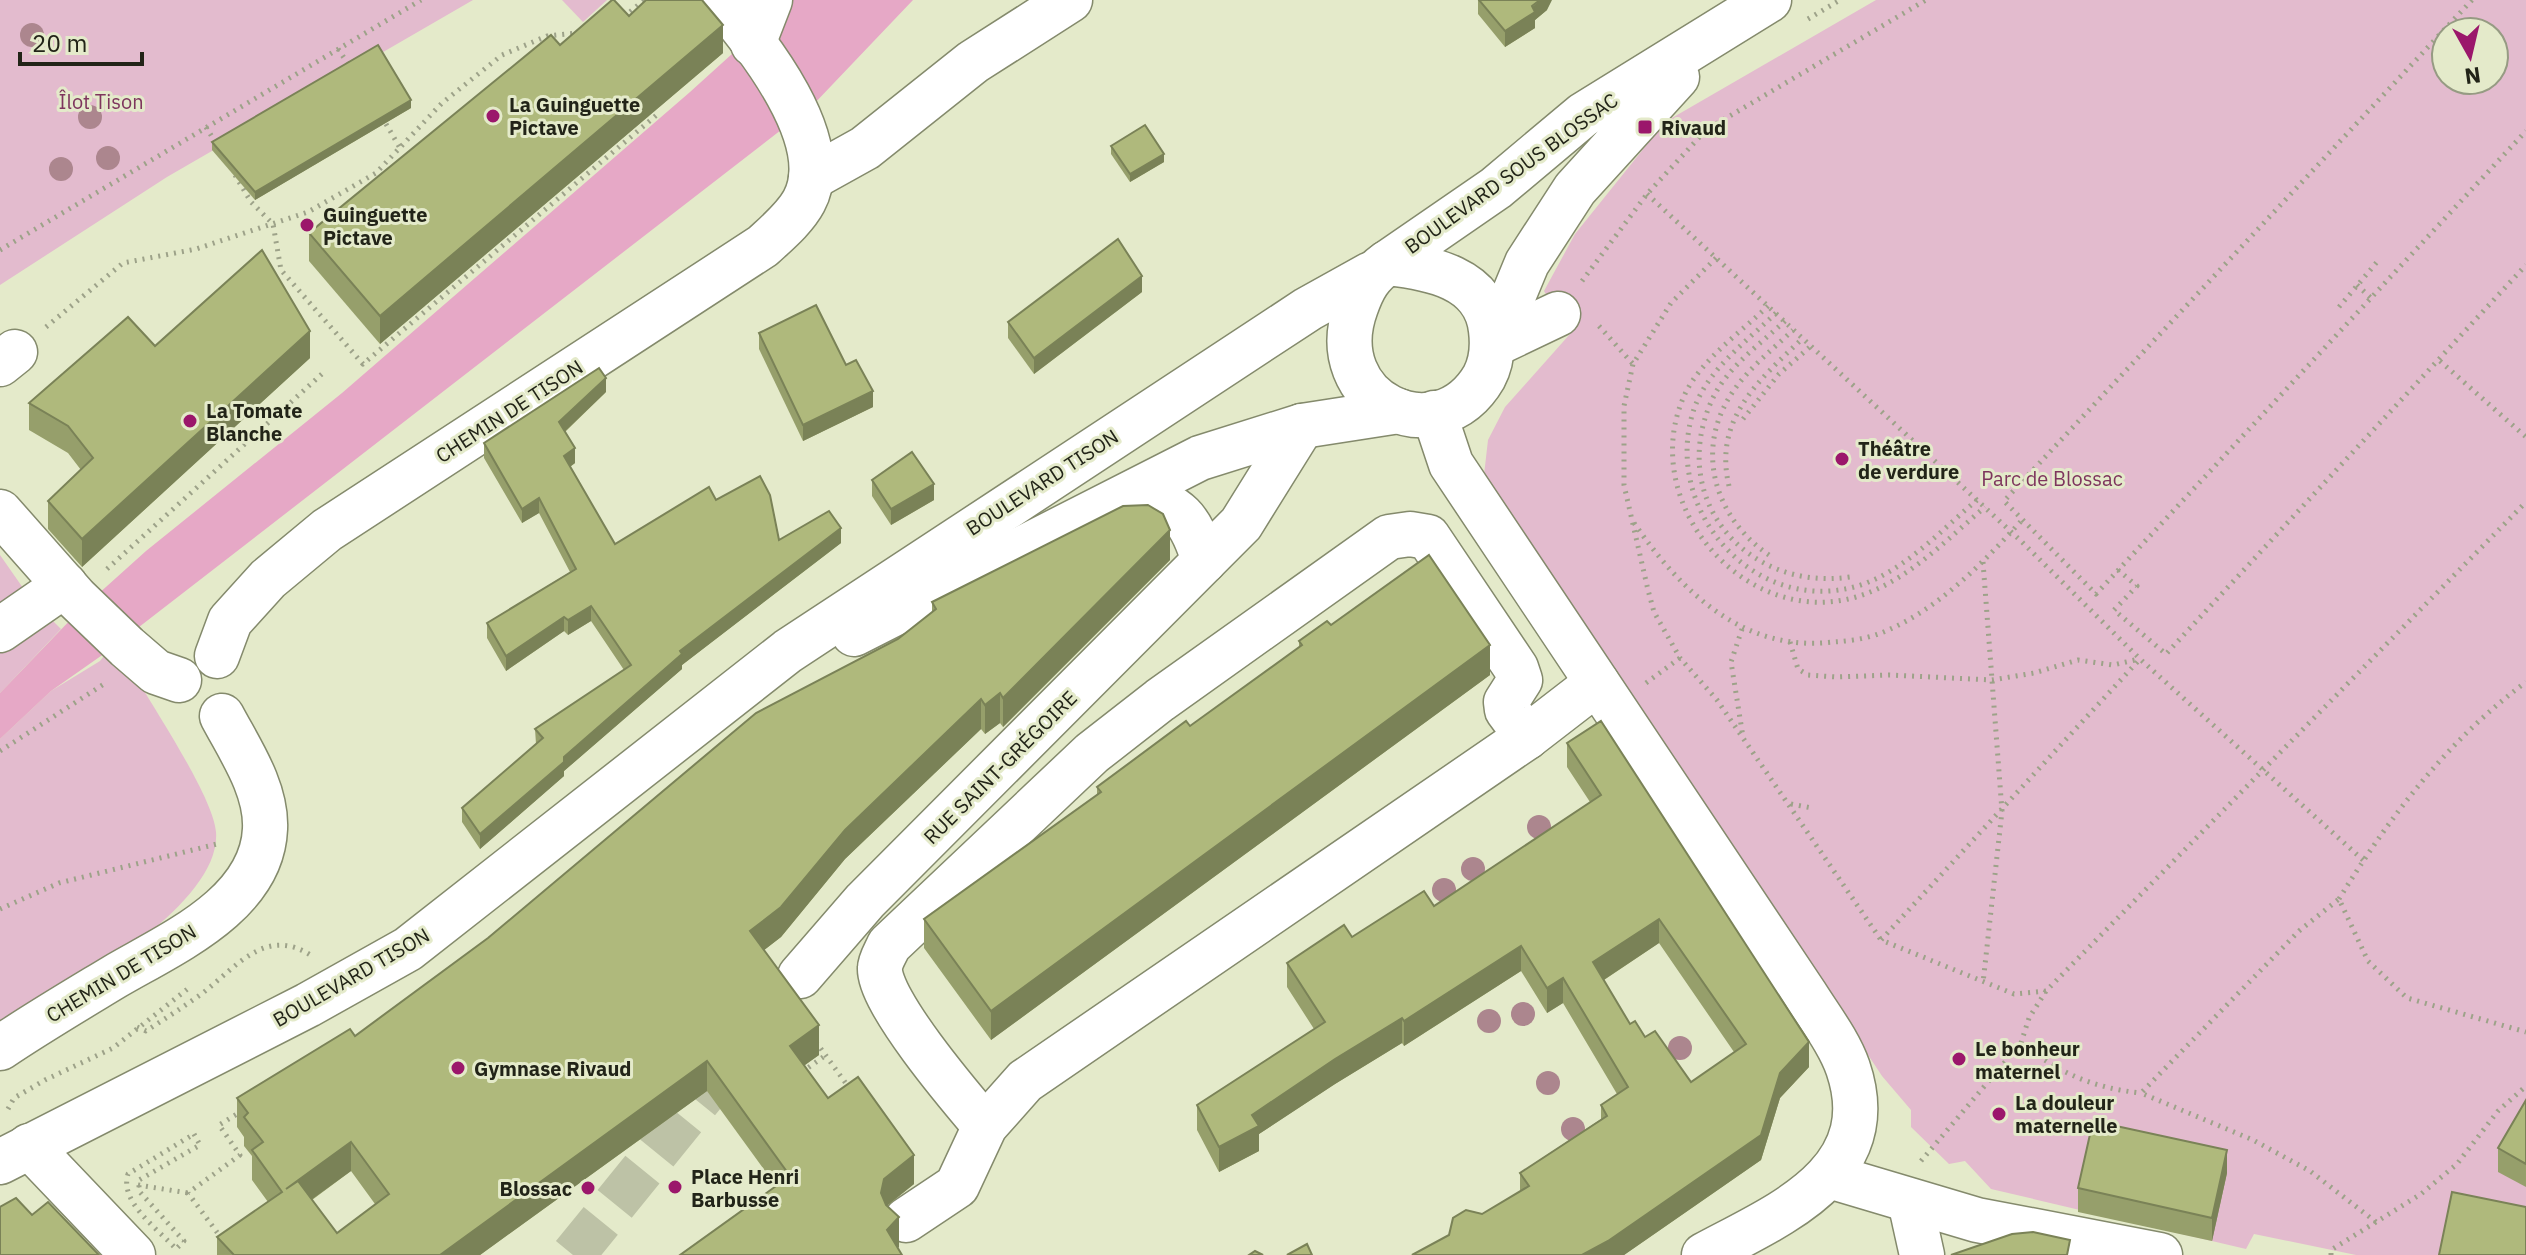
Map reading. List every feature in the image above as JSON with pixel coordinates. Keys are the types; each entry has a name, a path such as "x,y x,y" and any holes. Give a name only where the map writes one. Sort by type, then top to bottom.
{"street":[{"path":"811,178 865,148 973,62 1070,0"},
{"name":"BOULEVARD SOUS BLOSSAC","path":"1379,269 1496,188 1583,115 1764,4"},
{"name":"BOULEVARD SOUS BLOSSAC","path":"1416,412 1456,405 1475,389 1488,368 1493,345 1531,255 1575,189 1653,99 1764,4"},
{"path":"747,18 799,116 813,156 811,178"},
{"name":"CHEMIN DE TISON","path":"217,656 230,621 268,579 327,530 763,246 805,200 811,178"},
{"path":"1379,269 1349,330 1352,366 1375,398 1416,412 1612,695 1843,1056 1852,1084 1855,1117 1848,1145 1829,1176 1800,1202 1704,1255"},
{"name":"BOULEVARD SOUS BLOSSAC","path":"1379,269 1428,269 1461,282 1485,310 1493,345"},
{"name":"BOULEVARD TISON","path":"11,1142 363,975 408,949 461,910 719,702 919,562 1308,309 1379,269"},
{"path":"1493,345 1564,305"},
{"path":"1302,426 1352,366"},
{"name":"BOULEVARD TISON","path":"719,702 1200,458 1302,426 1416,412"},
{"name":"RUE SAINT-GRÉGOIRE","path":"800,976 865,901 1246,517 1302,426"},
{"path":"1137,492 1166,503 1185,516 1195,532 1204,561"},
{"path":"4,522 74,594 150,663 193,715 213,719 237,704 241,684 233,666 217,656 207,656 189,664 150,663"},
{"path":"985,1126 945,1079 886,992 880,968 884,956 889,945 1080,764 1160,700 1389,537 1410,534 1428,537 1516,668 1520,680 1509,696 1507,710 1527,737"},
{"path":"0,630 74,594"},
{"path":"906,1220 957,1186 985,1126 1025,1081 1527,737 1612,695"},
{"path":"222,716 254,775 266,826 263,847"},
{"name":"CHEMIN DE TISON","path":"0,1048 206,921 236,893 252,871 263,847"},
{"path":"11,1142 133,1255"},
{"path":"1829,1176 1977,1220 2160,1255"},
{"path":"1901,1198 1922,1255"}],"path":[{"path":"0,250 421,0"},
{"path":"612,22 644,0"},
{"path":"1633,364 1564,305 1647,194 1706,130 1926,0"},
{"path":"2472,0 2004,501 2096,594 2526,131"},
{"path":"7,358 123,263 196,249 308,212 376,173 442,103 502,55 547,36 589,32"},
{"path":"338,49 352,69"},
{"path":"377,109 400,148"},
{"path":"231,169 251,202 273,224 281,270 363,364 659,113"},
{"path":"206,127 225,158"},
{"path":"1647,194 1985,507 2140,659 2363,860"},
{"path":"1716,258 1671,303 1633,364 1624,406 1624,485 1654,612 1680,658 1717,700 1881,940 2014,994 2046,991"},
{"path":"2339,307 2377,262"},
{"path":"2118,570 2137,586 2114,610 2166,654 2526,265"},
{"path":"2357,285 2371,298"},
{"path":"1768,306 1693,382 1676,425 1674,460 1681,498 1701,540 1719,561 1762,590 1791,599 1841,600 1895,580 1985,507"},
{"path":"1776,313 1712,375 1702,389 1689,432 1686,451 1693,495 1708,528 1729,553 1759,575 1795,588 1833,591 1854,587 1893,570 1977,500"},
{"path":"1785,321 1727,375 1711,404 1700,448 1704,486 1723,528 1760,563 1799,578 1850,577"},
{"path":"1769,555 1741,532 1720,497 1713,469 1714,437 1726,403 1738,384 1793,330"},
{"path":"1729,486 1725,453 1734,415 1753,388 1803,338"},
{"path":"1743,419 1779,374 1811,346"},
{"path":"2440,361 2526,437"},
{"path":"74,594 323,373"},
{"path":"1901,1198 2021,1043 2029,1018 2046,991 2526,502"},
{"path":"1632,519 1680,581 1710,610 1742,629 1790,642 1822,644 1879,634 1929,606 1983,561 2023,519"},
{"path":"1983,561 2002,811 1983,983"},
{"path":"1742,629 1731,662 1744,742"},
{"path":"1790,642 1798,669 1808,675 1992,680 2034,673 2078,660 2113,665 2140,659"},
{"path":"1612,695 1680,658"},
{"path":"1881,940 2140,659"},
{"path":"0,751 150,663"},
{"path":"2141,1093 2299,931 2339,899 2363,860 2423,778 2489,709 2526,682"},
{"path":"1790,803 1812,808"},
{"path":"0,909 59,883 214,845 246,841 263,847"},
{"path":"2339,899 2368,961 2407,998 2526,1032"},
{"path":"137,1027 146,1031 205,990 246,954 264,946 302,949 328,968 352,955 363,975"},
{"path":"11,1142 14,1098 113,1048 192,985"},
{"path":"809,1033 858,1100"},
{"path":"2021,1043 2046,1063 2079,1082 2141,1093 2265,1146 2310,1171 2376,1222"},
{"path":"790,1080 826,1055"},
{"path":"2331,1255 2331,1250 2457,1164 2498,1111 2526,1086"},
{"path":"188,1193 240,1155 219,1125 245,1110"},
{"path":"125,1183 128,1174 194,1134 200,1145 139,1180 138,1185 188,1193 229,1248"}],"green space":[{"name":"Îlot Tison","path":"0,0 473,0 167,177 0,285"},
{"path":"562,0 607,0 583,22"},
{"name":"Parc de Blossac","path":"1876,0 2526,0 2526,1239 2517,1255 2356,1255 2254,1234 2246,1249 1991,1189 1965,1161 1949,1164 1911,1127 1911,1110 1882,1076 1484,475 1488,440 1505,407 1570,334 1544,291 1575,234 1665,122"},
{"path":"0,555 30,598 61,629 0,693"},
{"path":"108,651 129,665 204,796 216,832 211,861 193,890 131,947 95,973 0,1031 0,739 51,691 100,661"}],"shaded area":[{"path":"748,0 913,0 812,106 108,651 51,691 0,739 0,693 77,613 146,551 342,393 743,44"}],"building":[{"path":"612,0 629,16 646,0 702,0 723,25 380,316 309,233 551,35 560,45"},
{"path":"1479,0 1540,0 1532,6 1535,12 1505,31"},
{"path":"378,45 411,100 255,192 212,142"},
{"path":"1145,125 1164,154 1130,174 1111,146"},
{"path":"1118,239 1142,276 1034,358 1008,322"},
{"path":"262,250 310,331 82,539 48,501 93,458 68,426 29,403 128,317 155,346"},
{"path":"816,305 846,365 856,360 873,391 803,425 759,333"},
{"path":"599,368 606,378 559,422 575,448 564,456 615,544 709,487 716,500 760,476 770,495 779,540 829,511 841,528 680,651 682,654 564,757 564,762 480,834 462,808 543,738 535,729 631,665 591,606 568,620 564,617 506,656 487,623 576,569 539,498 522,509 484,443"},
{"path":"912,452 934,484 891,509 872,480"},
{"path":"1148,505 1163,514 1170,530 1003,698 1000,693 985,705 981,699 845,830 781,907 750,931 819,1025 790,1046 828,1098 858,1077 914,1155 884,1179 881,1193 886,1205 899,1217 887,1230 902,1255 680,1255 790,1176 707,1061 440,1255 234,1255 217,1237 282,1192 252,1150 263,1142 244,1117 248,1113 237,1098 350,1029 355,1036 488,938 756,713 898,639 936,609 932,602 1123,506","holes":["351,1142 389,1194 337,1233 298,1181 286,1189"]},
{"path":"1429,555 1490,645 991,1011 924,919 1101,792 1097,787 1186,721 1190,726 1302,645 1299,641 1327,621 1331,625"},
{"path":"1601,721 1809,1042 1780,1073 1761,1135 1608,1241 1582,1255 1412,1255 1449,1235 1453,1218 1466,1210 1482,1214 1529,1186 1520,1173 1607,1116 1601,1105 1628,1087 1563,978 1547,988 1521,946 1404,1021 1402,1018 1335,1059 1252,1115 1259,1126 1219,1147 1197,1105 1325,1022 1287,963 1344,925 1352,937 1424,891 1434,906 1601,795 1567,743","holes":["1659,919 1746,1044 1691,1082 1655,1031 1645,1037 1635,1021 1630,1024 1593,962"]},
{"path":"2526,1100 2526,1164 2498,1148"},
{"path":"2093,1121 2227,1150 2212,1218 2078,1188"},
{"path":"2452,1192 2526,1207 2526,1255 2439,1255"},
{"path":"16,1198 32,1215 48,1202 99,1255 0,1255 0,1207"},
{"path":"2033,1232 2070,1240 2067,1255 1951,1255 2012,1234"},
{"path":"1307,1244 1312,1255 1287,1255"}],"tunnel":[{"path":"573,1255 743,1046"}],"place":[{"name":"La Guinguette Pictave","path":"493,116"},
{"name":"Rivaud","path":"1645,127"},
{"name":"Guinguette Pictave","path":"307,225"},
{"name":"La Tomate Blanche","path":"190,421"},
{"name":"Théâtre de verdure","path":"1842,459"},
{"name":"Le bonheur maternel","path":"1959,1059"},
{"name":"Gymnase Rivaud","path":"458,1068"},
{"name":"La douleur maternelle","path":"1999,1114"},
{"name":"Place Henri Barbusse","path":"675,1187"},
{"name":"Blossac","path":"588,1188"}]}
